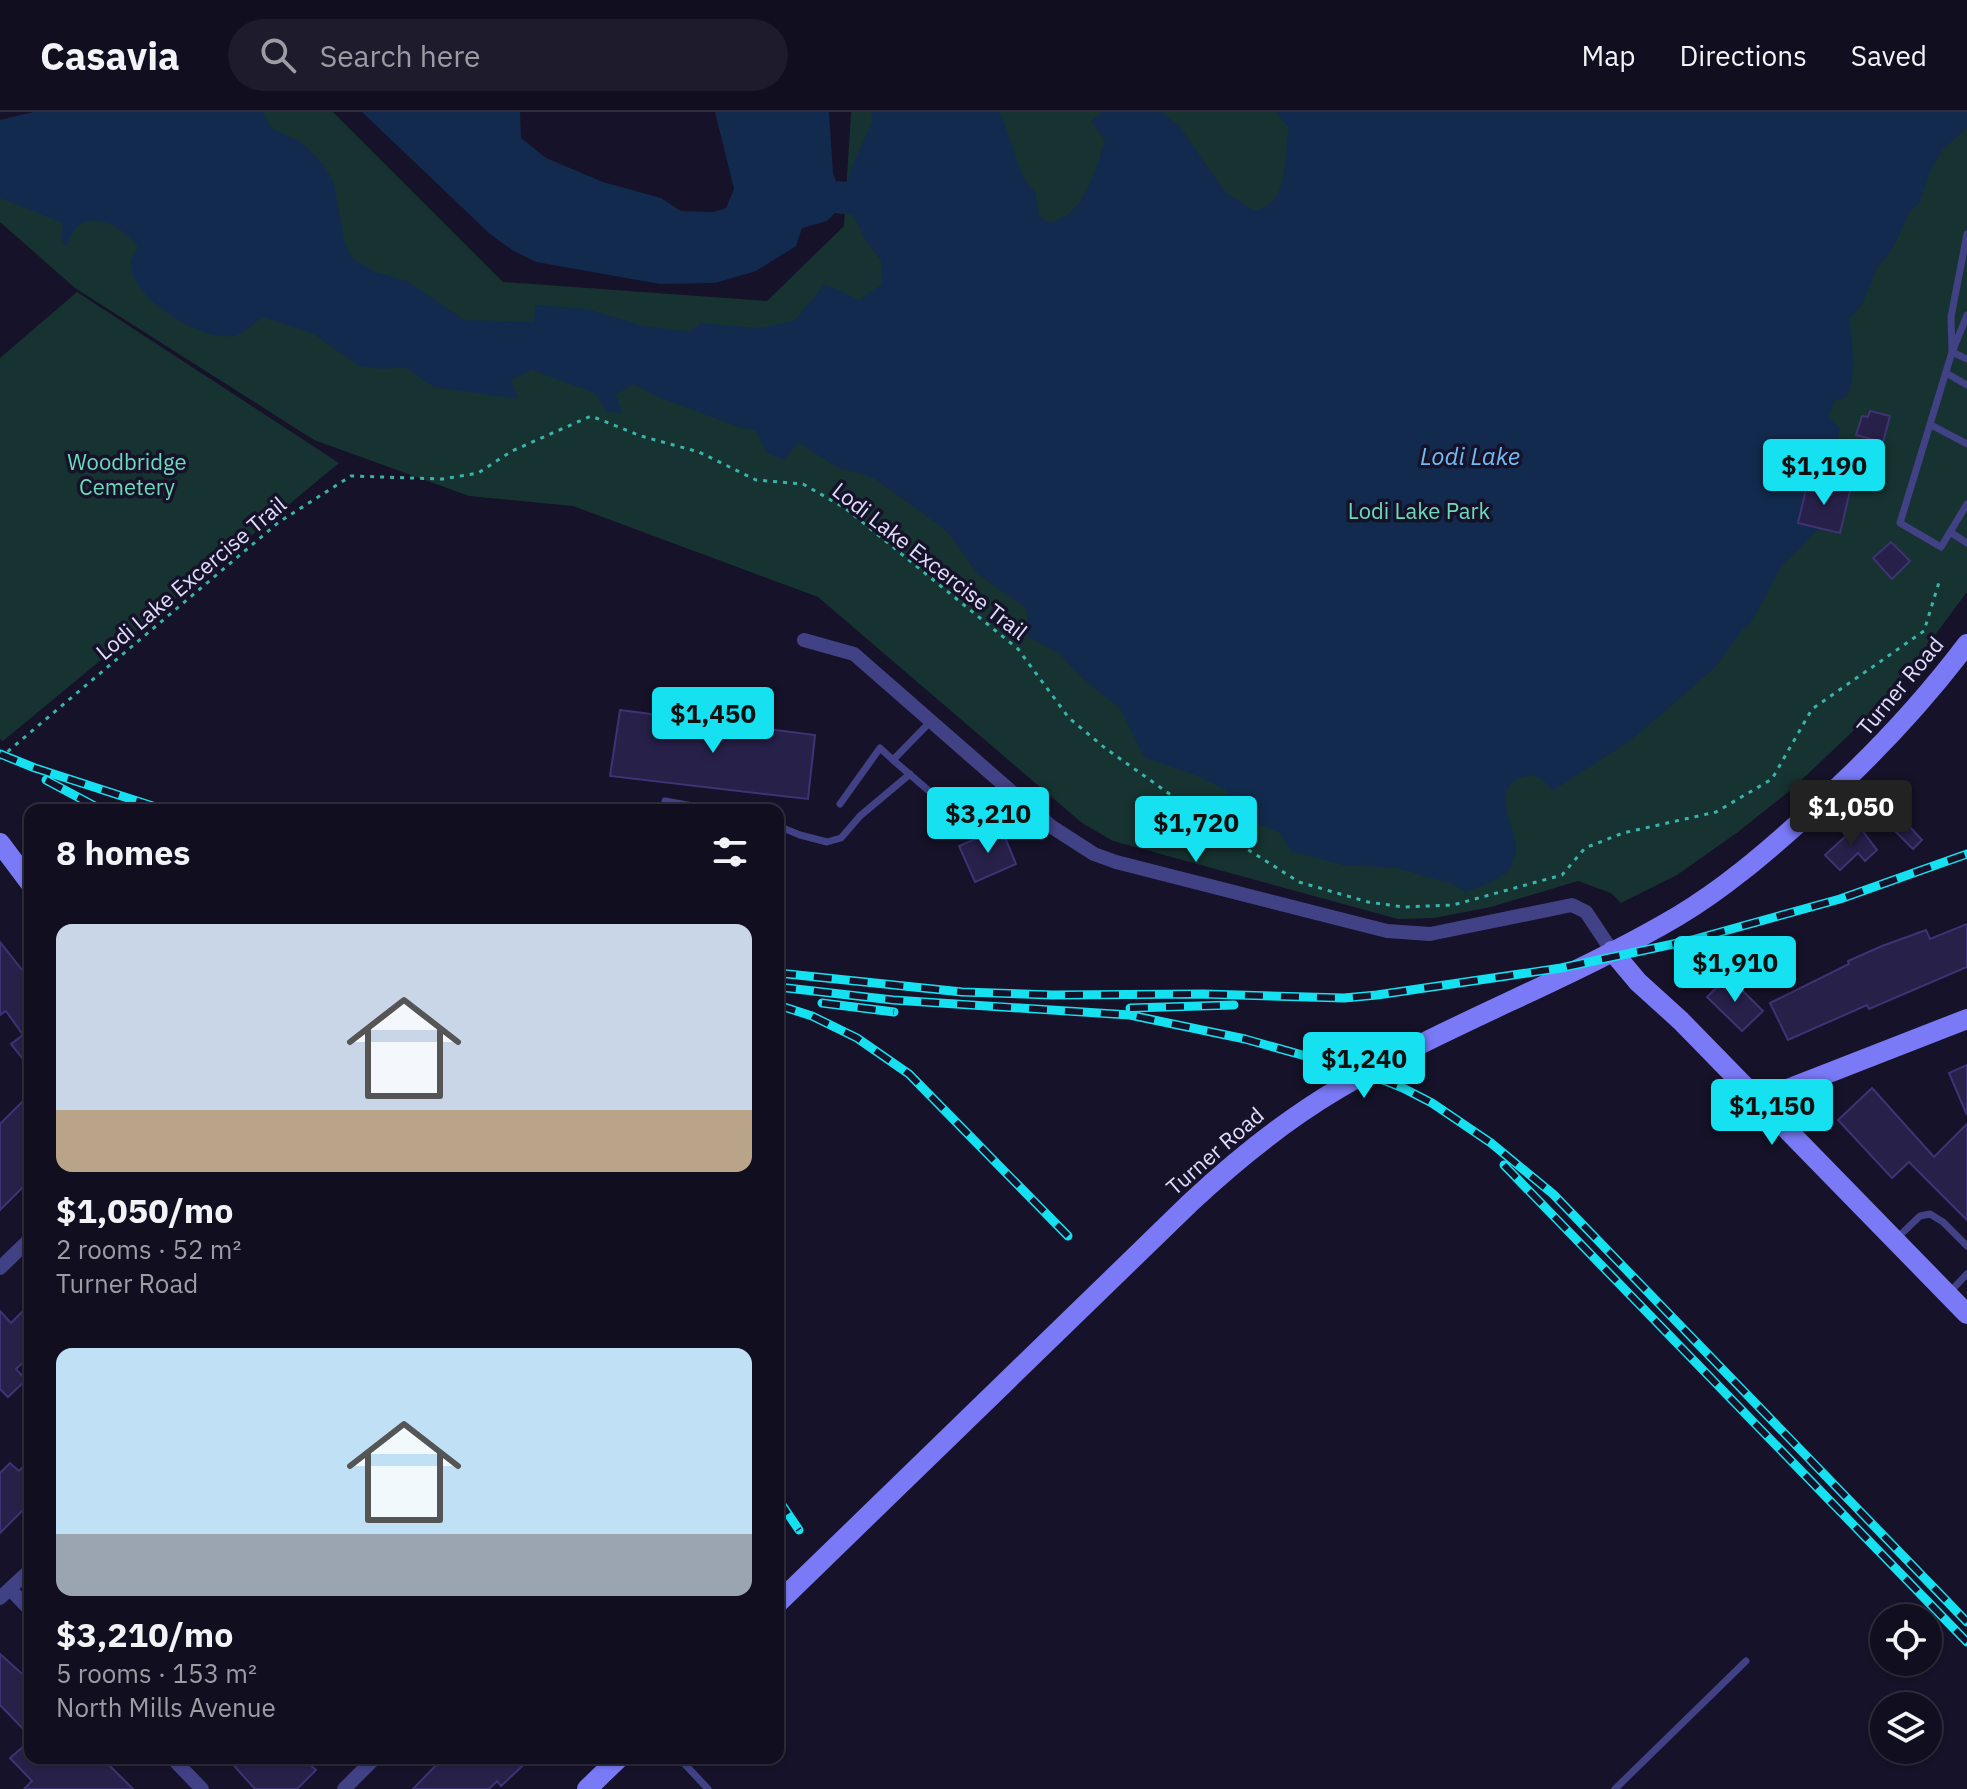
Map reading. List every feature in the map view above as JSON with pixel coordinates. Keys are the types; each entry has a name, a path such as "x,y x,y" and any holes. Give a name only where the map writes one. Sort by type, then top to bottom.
{"main road":[{"name":"Turner Road","path":"784,1597 1190,1203 1258,1142 1337,1090 1399,1055 1612,951 1678,916 1715,892 1767,851 1878,750 1923,701 1967,644"},
{"path":"0,843 24,875"},
{"path":"1612,951 1638,982 1681,1021 1967,1314"},
{"path":"1757,1101 1967,1019"},
{"path":"587,1789 613,1764"}],"street":[{"path":"804,640 854,654 1052,827 1094,854 1387,931 1409,934 1455,930 1572,905 1586,912 1612,951"},
{"path":"0,1268 24,1245"},
{"path":"24,1576 5,1594 24,1606"},
{"path":"178,1764 202,1789"},
{"path":"344,1789 369,1764"}],"lane":[{"path":"1952,352 1951,317 1967,234"},
{"path":"1967,315 1952,352 1900,523 1941,547 1967,504"},
{"path":"1952,352 1967,359"},
{"path":"1946,373 1967,385"},
{"path":"1931,425 1967,444"},
{"path":"1950,532 1967,543"},
{"path":"893,760 931,721"},
{"path":"840,804 880,748 942,802"},
{"path":"784,828 827,842 841,838 860,816 910,774"},
{"path":"665,801 682,804"},
{"path":"1894,1240 1920,1216 1930,1214 1943,1222 1967,1246"},
{"path":"1947,1294 1967,1274"},
{"path":"1615,1789 1746,1661"},
{"path":"685,1764 708,1789"}],"path":[{"name":"Lodi Lake Excercise Trail","path":"0,758 279,522 351,476 443,479 478,473 512,451 591,416 641,436 699,452 756,480 803,484 845,508 1018,649 1069,718 1105,748 1247,849 1299,882 1368,902 1404,907 1453,905 1562,875 1585,848 1623,833 1716,812 1772,779 1812,709 1924,631 1940,579"}],"green space":[{"name":"Lodi Lake","path":"110,112 333,112 503,282 767,301 844,226 851,112 1967,112 1967,592 1903,678 1869,716 1792,789 1677,875 1621,903 1611,893 1578,881 1491,907 1434,918 1398,919 1113,841 1082,823 818,597 573,506 469,496 314,440 75,288 0,222 0,154"},
{"name":"Woodbridge Cemetery","path":"77,292 339,463 3,741 0,739 0,358"}],"water":[{"name":"Lodi Lake","path":"33,112 263,112 271,128 301,142 323,164 334,183 344,240 351,257 375,272 407,281 464,320 534,322 535,305 587,309 640,325 690,332 700,323 758,328 794,321 825,284 859,300 882,284 881,260 868,244 853,215 835,213 827,221 802,228 796,246 756,271 715,283 660,284 536,262 490,234 362,112 520,112 521,138 546,158 603,182 661,198 681,211 713,212 726,208 734,189 715,112 829,112 833,173 836,181 848,182 873,120 871,112 1000,112 1023,177 1035,192 1039,216 1050,223 1072,211 1087,190 1105,140 1091,121 1102,112 1162,112 1179,126 1226,193 1255,211 1275,198 1283,177 1289,128 1276,112 1967,112 1967,128 1942,150 1920,201 1909,213 1892,250 1877,268 1862,304 1849,320 1852,382 1846,396 1834,401 1829,417 1840,428 1819,528 1781,567 1752,621 1716,666 1631,740 1552,791 1544,781 1534,776 1520,778 1509,786 1506,794 1507,813 1516,850 1510,868 1496,879 1466,892 1452,884 1397,868 1343,865 1291,851 1280,833 1247,819 1233,806 1226,790 1198,776 1144,757 1120,708 1085,681 1059,653 1027,636 1027,609 978,574 947,531 874,478 837,467 798,442 785,460 767,453 755,429 742,428 658,397 634,384 616,394 622,413 607,412 595,393 532,370 511,380 518,399 434,387 404,367 384,369 359,366 314,334 263,317 237,335 207,333 190,326 172,316 143,291 134,277 131,264 138,247 118,228 100,221 82,223 66,247 61,238 63,223 0,198 0,120"}],"building":[{"path":"1870,411 1890,416 1883,442 1856,435 1862,416 1868,417"},
{"path":"1808,481 1850,491 1840,533 1798,523"},
{"path":"1891,542 1910,561 1892,579 1873,558"},
{"path":"620,710 815,735 808,799 610,776"},
{"path":"1885,800 1922,840 1913,849 1874,810"},
{"path":"1858,825 1877,850 1865,861 1858,853 1840,870 1825,855"},
{"path":"1001,828 1016,864 975,882 959,846"},
{"path":"1967,924 1967,967 1869,1009 1867,1005 1788,1040 1770,1003 1882,946 1926,930 1930,939"},
{"path":"0,942 24,972 24,1060 11,1044 23,1035 6,1011 0,1015"},
{"path":"1728,976 1763,1011 1742,1031 1707,997"},
{"path":"1967,1065 1967,1115 1949,1073"},
{"path":"1872,1088 1934,1157 1967,1124 1967,1220 1909,1162 1892,1178 1838,1120"},
{"path":"24,1100 24,1186 0,1210 0,1124"},
{"path":"24,1310 24,1362 16,1369 24,1382 8,1397 0,1389 0,1311 11,1323"},
{"path":"10,1463 19,1471 24,1466 24,1509 0,1533 0,1473"},
{"path":"0,1654 24,1676 24,1730 0,1705"},
{"path":"24,1746 24,1764 108,1764 133,1789 24,1789 32,1781 10,1758"},
{"path":"232,1764 310,1764 316,1770 297,1789 255,1789"},
{"path":"437,1764 525,1764 501,1786 497,1781 489,1789 413,1789"}],"railway":[{"path":"0,754 146,804"},
{"path":"46,780 91,804"},
{"path":"784,974 962,992 1344,998 1377,995 1561,968 1692,940 1840,899 1967,854"},
{"path":"784,988 893,1000 1130,1015 1245,1039 1366,1073 1432,1103 1491,1143 1553,1194 1967,1622"},
{"path":"822,1003 894,1012"},
{"path":"1130,1008 1234,1005"},
{"path":"784,1007 812,1016 857,1038 909,1074 1068,1236"},
{"path":"1504,1165 1967,1642"},
{"path":"784,1508 799,1530"}],"park label":[{"name":"Lodi Lake Park","path":"1419,511"}]}
